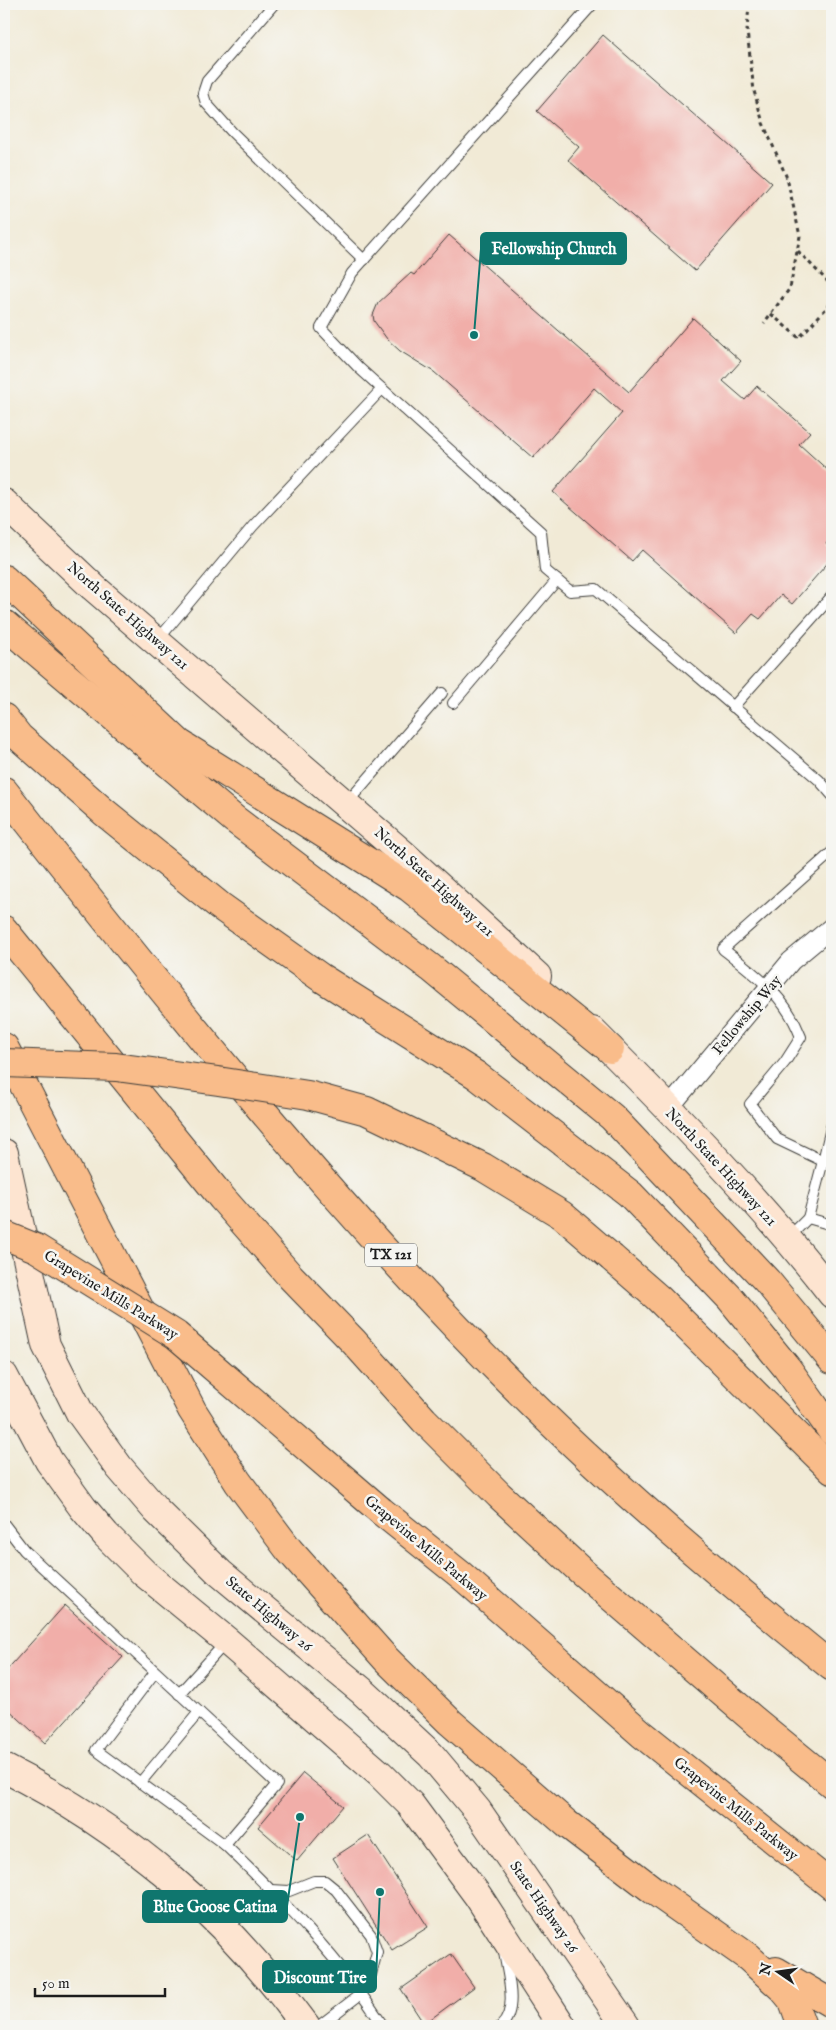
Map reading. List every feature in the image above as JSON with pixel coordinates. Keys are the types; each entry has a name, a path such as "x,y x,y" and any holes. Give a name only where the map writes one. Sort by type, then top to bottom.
{"highway":[{"path":"4,579 179,743 410,888 610,1049"},
{"path":"4,624 234,819 430,968 612,1117 767,1281 832,1360"},
{"path":"4,718 19,737 104,812 220,906 320,977 476,1075 630,1194 729,1297 787,1368 832,1431"},
{"name":"TX 121","path":"4,791 214,1056 462,1334 605,1474 762,1611 832,1668"},
{"path":"4,930 222,1198 291,1278 354,1342 424,1420 499,1495 581,1571 754,1720 832,1784"},
{"path":"4,1047 192,1410 238,1482 289,1550 386,1659 450,1722 568,1824 653,1890 748,1957 788,1995 799,2015 802,2026"},
{"path":"4,1063 116,1067 308,1095 367,1111 484,1167 562,1215 658,1298 832,1470"},
{"name":"Grapevine Mills Parkway","path":"4,1235 36,1248 176,1335 381,1511 462,1576 642,1734 832,1886"},
{"path":"748,1957 792,1979 832,2004"}],"main road":[{"name":"North State Highway 121","path":"4,503 94,587 345,804 530,969 668,1109 787,1239 832,1294"},
{"name":"State Highway 26","path":"4,1153 46,1345 80,1413 119,1467 220,1573 362,1691 431,1755 477,1810 626,2026"},
{"path":"4,1376 49,1461 82,1508 144,1574 228,1641 380,1774 410,1804 478,1896 502,1936 562,2026"},
{"path":"4,1768 34,1782 89,1816 159,1866 225,1928 306,2026"}],"street":[{"name":"Fellowship Way","path":"668,1109 791,961 832,927"}],"lane":[{"path":"274,4 207,81 203,93 206,104 232,132 364,260"},
{"path":"593,4 352,273 321,328 382,389 541,532 545,570 570,591 596,589 819,780 832,795"},
{"path":"156,641 253,526 382,389"},
{"path":"452,703 556,580"},
{"path":"733,707 832,596"},
{"path":"345,804 442,693"},
{"path":"823,1161 777,1139 750,1104 785,1062 801,1038 793,1018 770,986 723,949 832,852"},
{"path":"787,1239 808,1218 832,1124"},
{"path":"808,1218 832,1225"},
{"path":"5,1529 24,1550 277,1784 226,1844"},
{"path":"179,1694 228,1641"},
{"path":"155,1672 96,1750 226,1844 272,1890 362,1993 383,2026"},
{"path":"140,1783 199,1712"},
{"path":"225,1928 272,1890 289,1891 314,1881 325,1881 336,1890 371,1935 377,1952 371,1974 362,1993 319,2026"},
{"path":"501,2026 509,2013 511,1996 502,1936"}],"path":[{"path":"749,4 748,31 754,91 763,123 787,178 800,236 790,288 764,323"},
{"path":"798,251 832,286"},
{"path":"771,314 799,338 832,302"}],"building":[{"path":"603,35 772,183 695,271 568,160 579,147 537,111"},
{"path":"449,235 629,392 693,318 741,361 723,381 745,400 757,386 810,432 799,444 832,474 832,536 826,544 832,549 832,558 792,604 781,595 760,619 753,614 736,633 642,550 632,561 553,492 622,413 594,388 533,458 434,372 400,351 387,339 374,321 373,315 378,303 411,273 414,275"},
{"path":"65,1605 123,1657 45,1743 4,1705 4,1673"},
{"path":"303,1773 343,1806 297,1861 258,1827"},
{"path":"368,1835 428,1927 392,1950 333,1858"},
{"path":"451,1954 474,1987 424,2024 401,1989"}],"place":[{"name":"Fellowship Church","path":"474,335"},
{"name":"Blue Goose Catina","path":"300,1817"},
{"name":"Discount Tire","path":"380,1892"}]}
